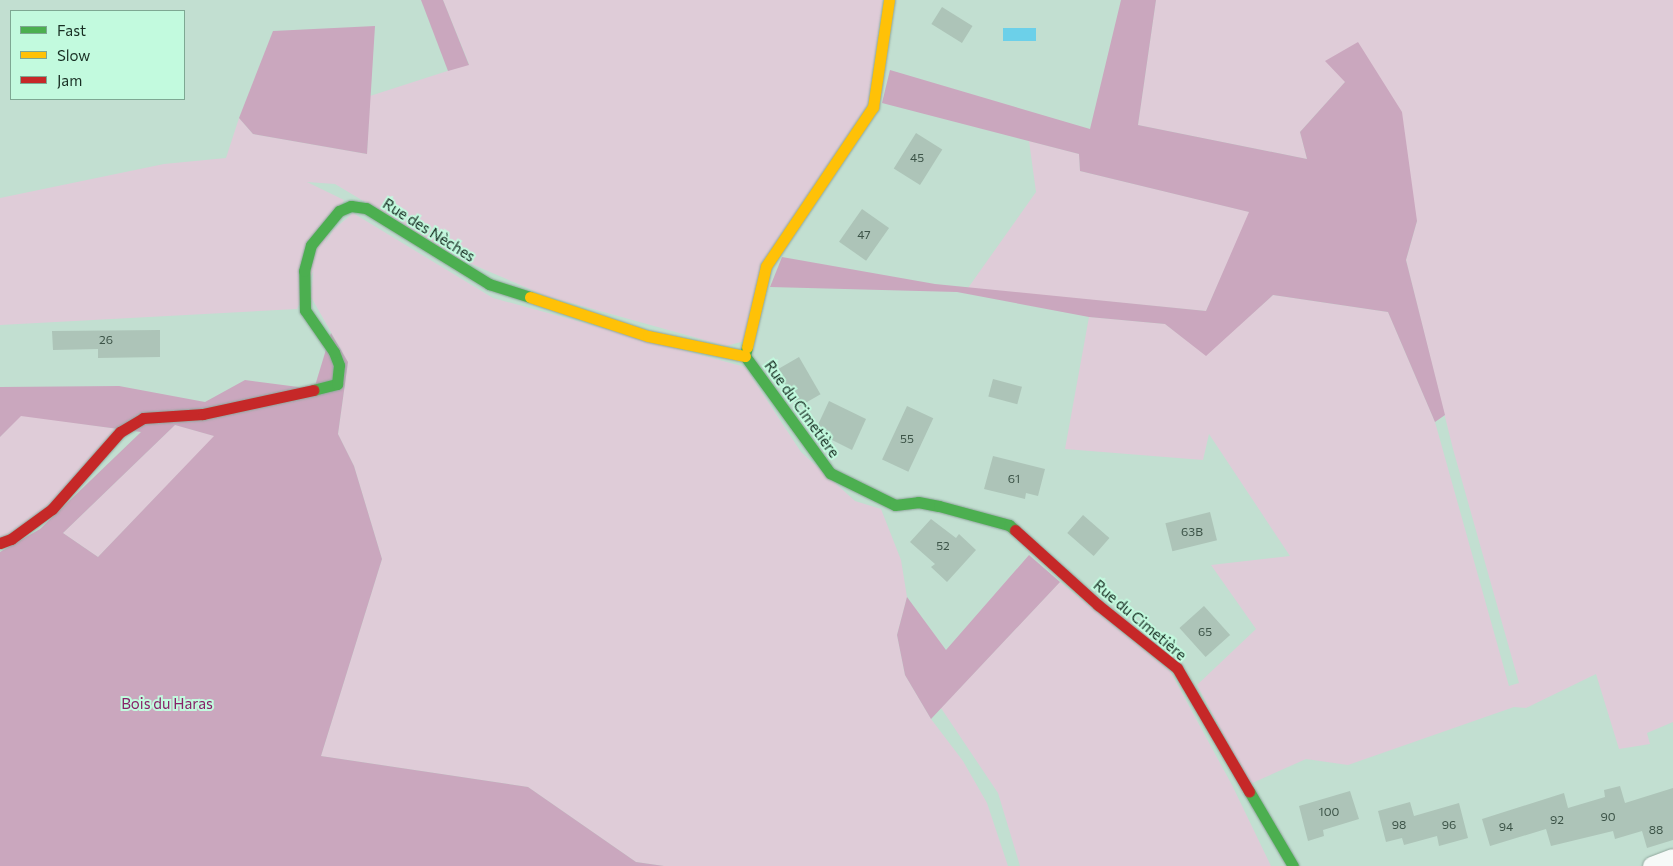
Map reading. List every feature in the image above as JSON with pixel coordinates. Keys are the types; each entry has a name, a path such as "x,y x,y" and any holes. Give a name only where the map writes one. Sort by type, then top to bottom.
{"street":[{"name":"Rue du Cimetière","path":"889,0 873,107 766,266 745,356 830,473 895,505 918,502 948,507 1009,525 1098,605 1177,668 1293,866"},
{"name":"Rue des Nèches","path":"0,543 11,539 52,509 87,473 120,432 143,418 203,414 261,404 337,384 339,366 334,352 305,310 304,271 311,245 339,211 351,206 366,208 489,284 648,336 745,356"},
{"path":"1652,866 1673,858"}],"shaded area":[{"path":"443,0 883,0 868,105 764,261 745,341 726,346 546,296 462,260 335,184 307,182 344,200 297,309 0,325 0,198 164,164 226,158 239,118 253,134 367,154 370,96 469,64"},
{"path":"1156,0 1673,0 1673,722 1647,733 1650,744 1619,749 1596,674 1526,708 1514,707 1348,765 1306,759 1250,784 1197,685 1256,629 1211,565 1290,556 1209,434 1203,460 1065,449 1089,317 1165,324 1206,355 1273,295 1388,312 1435,422 1509,686 1519,683 1453,449 1406,260 1417,221 1345,82 1300,132 1307,159 1138,125"},
{"path":"1029,141 1079,154 1080,171 1250,212 1206,311 968,288 1036,192"},
{"path":"353,213 493,298 745,367 801,452 855,501 881,509 901,560 907,597 897,635 905,675 931,719 963,761 987,803 1008,866 664,866 636,862 528,787 321,756 382,559 354,466 338,434 348,362 311,297 314,264 333,230"},
{"path":"21,415 118,429 48,508 0,540 0,437"},
{"path":"175,425 215,436 98,557 63,533"},
{"path":"1060,582 1170,671 1232,785 1271,866 1020,866 998,793 941,708"}],"green space":[{"path":"421,0 443,0 469,65 448,71"},
{"path":"1121,0 1156,0 1138,125 1307,159 1300,132 1345,82 1325,61 1358,42 1402,112 1417,221 1406,260 1445,415 1435,422 1388,312 1273,295 1206,356 1165,324 1089,317 957,292 770,287 782,257 935,284 1206,311 1249,212 1080,171 1079,154 882,103 890,70 1090,129"},
{"path":"375,26 367,154 253,134 239,118 273,31"},
{"name":"Bois du Haras","path":"331,333 348,362 338,434 354,466 382,559 321,756 528,787 636,862 664,866 0,866 0,552 40,529 141,432 21,416 0,437 0,387 119,386 205,402 245,380 314,389","holes":["175,425 214,436 98,557 63,533"]},
{"path":"1029,555 1060,582 931,719 905,675 897,635 907,597 946,650"}],"water":[{"path":"1003,28 1036,28 1036,41 1003,41"}],"building":[{"path":"942,7 973,26 962,43 931,24"},
{"path":"916,133 942,149 920,185 894,169"},
{"path":"862,209 889,228 866,261 839,242"},
{"path":"160,330 160,357 98,358 98,349 53,350 52,331"},
{"path":"799,357 820,394 798,407 776,370"},
{"path":"993,379 1022,387 1017,404 988,396"},
{"path":"829,401 866,419 852,450 820,434 816,429"},
{"path":"907,406 933,418 908,472 882,459"},
{"path":"993,456 1045,469 1038,496 1026,493 1025,499 984,489"},
{"path":"1210,512 1217,540 1172,551 1165,523"},
{"path":"1083,515 1109,538 1094,556 1067,533"},
{"path":"931,519 956,538 959,534 976,550 947,582 931,567 935,564 910,542"},
{"path":"1204,606 1230,635 1206,657 1179,628"},
{"path":"1620,786 1625,803 1673,788 1673,840 1647,848 1642,831 1615,839 1613,831 1551,846 1546,829 1490,846 1482,819 1564,793 1568,808 1605,797 1604,790"},
{"path":"1350,791 1359,819 1323,830 1324,836 1308,841 1299,806"},
{"path":"1410,802 1414,816 1459,803 1468,838 1439,846 1437,836 1404,845 1402,838 1386,842 1378,811"}],"traffic: fast":[{"path":"313,390 337,384 339,365 334,352 305,310 304,271 311,245 339,211 351,206 366,208 489,284 530,297"},
{"path":"747,347 745,356 830,473 895,505 918,502 939,506 1009,525 1015,530"},
{"path":"1249,791 1293,866"}],"traffic: slow":[{"path":"747,347 766,266 873,107 889,0"},
{"path":"530,297 648,336 745,356"}],"traffic: jam":[{"path":"0,543 11,539 52,509 120,432 143,418 203,414 313,390"},
{"path":"1015,530 1098,605 1177,668 1249,791"}]}
